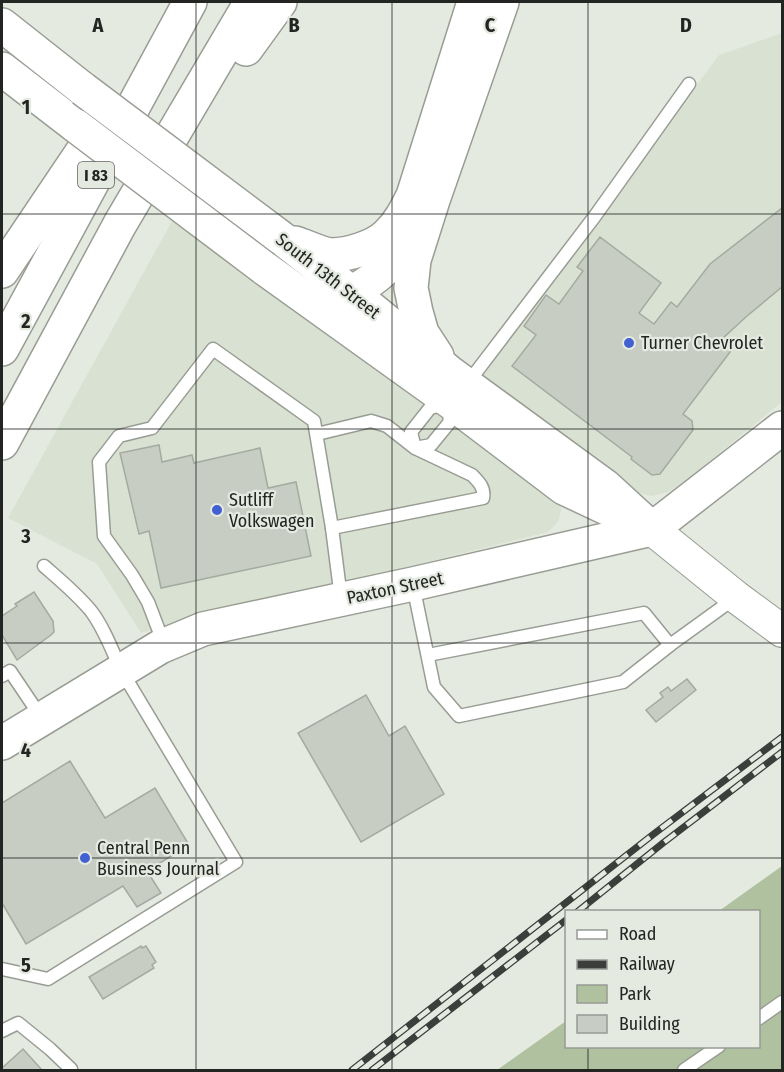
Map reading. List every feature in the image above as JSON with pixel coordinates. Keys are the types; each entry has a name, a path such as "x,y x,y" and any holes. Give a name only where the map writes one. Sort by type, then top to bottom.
{"main road":[{"path":"2,271 184,2"},
{"name":"I 83","path":"2,349 190,2"},
{"name":"I 83","path":"2,443 120,224 251,2"},
{"path":"120,224 280,2"},
{"path":"280,237 329,255 364,249 387,236 403,216 413,196 474,2"},
{"path":"456,387 422,333 411,288 414,260 502,2"},
{"name":"South 13th Street","path":"2,25 352,293 456,387"},
{"name":"South 13th Street","path":"7,73 319,308 456,387 605,486 652,529 736,597 783,631"},
{"path":"319,308 352,293 379,275 396,257 433,200"},
{"name":"Paxton Street","path":"2,742 165,644 203,629 652,529 783,428"}],"lane":[{"path":"415,448 411,432 430,408 456,387 595,216 690,84"},
{"path":"165,644 148,602 104,536 99,462 119,436 152,428 213,349 314,421 341,599"},
{"path":"415,448 431,445 449,423 456,387"},
{"path":"317,434 371,421 387,426 415,448 472,475 484,492 483,498 332,528"},
{"path":"2,969 48,979 236,862 121,670 93,613 76,594 44,566"},
{"path":"413,584 434,687 459,716 623,682 736,597"},
{"path":"428,654 644,613 670,645"},
{"path":"2,676 10,671 42,718"},
{"path":"760,1017 783,1002"},
{"path":"2,1031 18,1023 50,1049 71,1069 70,1071"},
{"path":"684,1071 701,1065 718,1048"}],"shaded area":[{"path":"782,33 782,402 684,482 668,492 652,496 638,493 621,487 479,376 719,55"},
{"path":"172,221 552,492 561,502 558,522 548,532 141,633 97,564 8,518"}],"green space":[{"path":"782,866 782,1070 497,1070 565,1022 565,1048 760,1048 760,910 720,910"}],"building":[{"name":"Turner Chevrolet","path":"782,208 782,287 722,339 733,348 683,414 692,421 693,430 660,474 652,475 631,459 632,457 512,366 536,335 524,326 546,295 559,304 583,271 577,267 600,237 661,283 639,313 654,324 671,302 677,307 710,264"},
{"name":"Sutliff Volkswagen","path":"159,445 162,462 192,455 194,463 260,448 268,488 296,482 311,556 161,588 149,531 139,534 120,453"},
{"path":"34,592 53,621 54,632 17,660 2,635 2,616"},
{"path":"687,679 696,690 656,722 646,710 663,697 660,693 668,687 671,691"},
{"path":"366,695 389,736 405,726 444,794 361,842 298,733"},
{"name":"Central Penn Business Journal","path":"70,761 105,818 155,788 189,845 147,871 161,893 137,907 123,886 26,944 2,903 2,803"},
{"path":"141,946 142,948 146,946 156,962 152,965 154,968 103,999 89,977"},
{"path":"23,1049 42,1070 2,1070 2,1068"}],"railway":[{"path":"352,1070 655,833 782,737"},
{"path":"579,910 782,752"},
{"path":"372,1070 565,921"}],"place":[{"name":"Turner Chevrolet","path":"629,343"},
{"name":"Sutliff Volkswagen","path":"217,510"},
{"name":"Central Penn Business Journal","path":"85,858"}]}
